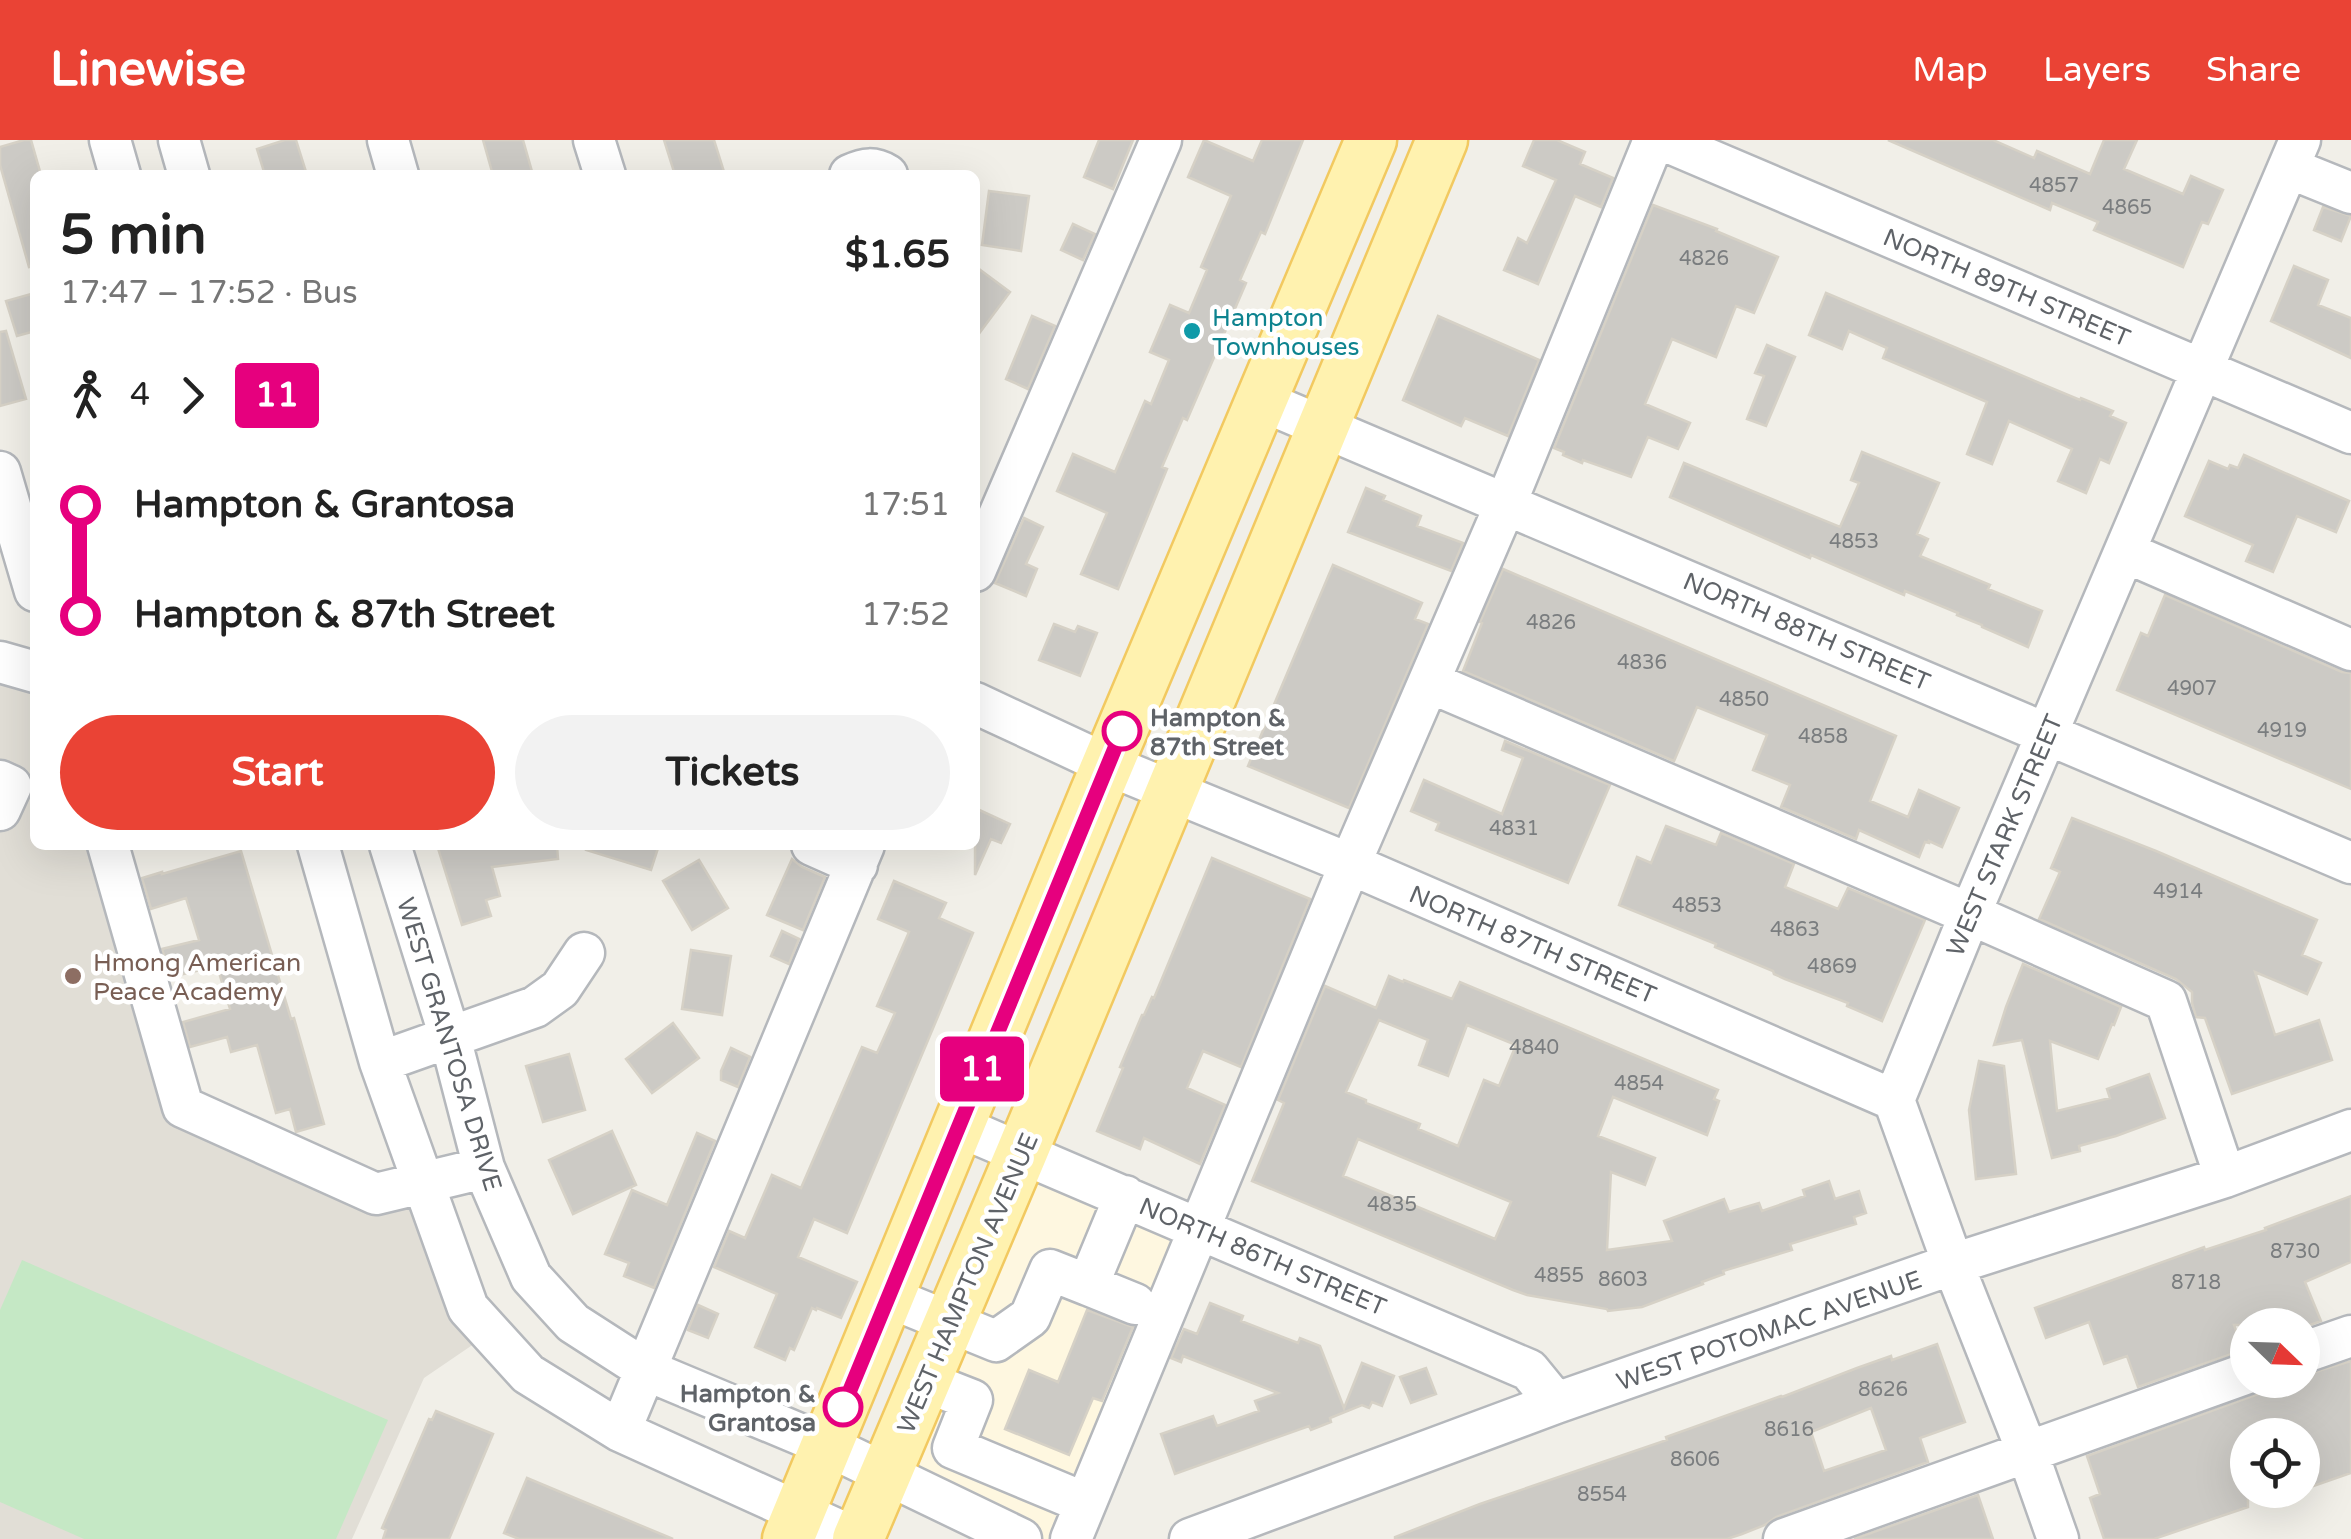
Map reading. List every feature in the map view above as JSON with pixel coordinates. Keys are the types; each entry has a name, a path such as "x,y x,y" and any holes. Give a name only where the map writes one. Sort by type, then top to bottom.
{"main road":[{"path":"793,1526 1370,140"},
{"name":"WEST HAMPTON AVENUE","path":"858,1539 926,1382 973,1331 1022,1152 1442,140"}],"street":[{"path":"110,140 119,170"},
{"path":"179,140 188,170"},
{"path":"388,140 397,170"},
{"path":"594,140 603,170"},
{"path":"980,558 1161,140"},
{"path":"973,1331 972,1400 953,1448 1078,1521 1350,864 1506,504 1654,140"},
{"name":"NORTH 89TH STREET","path":"1664,140 2351,433"},
{"path":"2295,154 2351,194"},
{"name":"WEST STARK STREET","path":"1894,1100 2295,154"},
{"name":"NORTH 88TH STREET","path":"1262,400 2351,863"},
{"path":"0,472 30,574"},
{"path":"2125,552 2351,650"},
{"path":"0,662 30,671"},
{"path":"1429,682 2166,1002 2225,1177"},
{"name":"NORTH 87TH STREET","path":"980,705 1170,792 1350,864 1894,1100"},
{"path":"0,780 11,786 0,810"},
{"path":"109,850 183,1107 376,1194 484,1168"},
{"path":"319,850 380,1062 468,1308 528,1374 620,1431 793,1526 858,1539"},
{"name":"WEST GRANTOSA DRIVE","path":"392,850 450,1037 484,1168 530,1276 574,1323 646,1370 828,1446 1020,1539"},
{"path":"620,1431 861,855 836,850"},
{"path":"380,1062 535,1007 560,989 584,953"},
{"path":"1894,1100 2058,1539"},
{"name":"NORTH 86TH STREET","path":"958,1126 1529,1370 1556,1403"},
{"name":"WEST POTOMAC AVENUE","path":"1190,1539 1556,1403 1953,1264 2225,1177 2351,1130"},
{"path":"1088,1285 1125,1196"},
{"path":"888,1297 973,1331 1030,1317 1050,1270 1135,1304"},
{"path":"2320,1347 2351,1336"},
{"path":"1784,1539 2230,1379"},
{"path":"926,1382 972,1400"}],"shaded area":[{"name":"Hmong American Peace Academy","path":"0,662 30,671 30,850 109,850 183,1107 376,1194 422,1185 490,1333 424,1378 352,1539 0,1539"},
{"path":"1022,1152 1199,1228 1071,1539 1021,1539 887,1476"}],"green space":[{"path":"22,1260 388,1420 336,1539 84,1539 0,1502 0,1310"}],"building":[{"path":"31,140 40,170 30,170 30,267 0,165 0,147"},
{"path":"296,140 305,170 263,170 257,149"},
{"path":"483,140 523,140 532,170 492,170"},
{"path":"664,140 714,140 723,170 673,170"},
{"path":"1099,140 1133,140 1113,189 1084,177"},
{"name":"Hampton Townhouses","path":"1204,140 1253,161 1262,140 1303,140 1265,234 1261,232 1240,280 1246,283 1209,369 1162,467 1167,469 1118,589 1081,574 1107,513 1057,491 1073,454 1115,472 1145,401 1151,404 1169,360 1150,352 1170,305 1189,313 1207,270 1201,267 1231,196 1188,177"},
{"path":"1534,140 1557,140 1585,152 1580,164 1613,178 1601,207 1575,196 1538,284 1504,270 1518,238 1527,243 1556,180 1523,166"},
{"path":"1888,140 1993,140 2034,158 2037,151 2090,174 2104,140 2137,140 2124,169 2183,194 2191,176 2223,190 2208,224 2202,222 2183,267 2094,230 2098,222 2052,203 2050,210"},
{"path":"989,191 1029,196 1021,251 982,245"},
{"path":"1653,205 1778,257 1754,313 1736,306 1716,357 1672,339 1645,404 1690,423 1678,449 1648,437 1631,477 1583,460 1582,463 1554,448"},
{"path":"2323,207 2351,216 2341,241 2314,230"},
{"path":"1073,224 1095,234 1083,260 1061,250"},
{"path":"2294,266 2328,280 2318,305 2351,318 2351,358 2271,321"},
{"path":"980,270 1010,292 980,332"},
{"path":"1826,293 2113,411 2110,416 2126,423 2109,463 2100,459 2086,493 2058,481 2072,449 2009,421 1992,464 1967,454 1987,402 1883,358 1887,348 1849,331 1842,349 1809,335"},
{"path":"30,294 30,332 17,336 6,301"},
{"path":"1032,316 1055,326 1028,389 1006,379"},
{"path":"1438,316 1539,360 1508,436 1465,418 1461,426 1403,400"},
{"path":"6,331 26,399 0,406 0,332"},
{"path":"1767,345 1795,357 1766,426 1747,419 1764,376 1755,373"},
{"path":"1862,452 1939,483 1917,534 1928,539 1920,556 2042,611 2028,647 1958,613 1905,591 1904,595 1811,555 1810,558 1670,497 1684,463 1840,527 1859,483 1851,480"},
{"path":"2244,455 2349,501 2336,532 2297,516 2273,572 2246,561 2253,545 2185,516 2209,461 2228,469 2230,465 2238,468"},
{"path":"1366,488 1421,516 1417,526 1463,543 1451,571 1348,532"},
{"path":"1024,518 1043,527 1026,564 1037,569 1026,596 995,583"},
{"path":"1333,565 1422,603 1415,619 1428,624 1349,808 1248,766"},
{"path":"1503,569 1896,736 1870,801 1908,817 1919,790 1959,808 1942,847 1925,842 1919,857 1859,830 1856,839 1781,807 1790,785 1753,770 1767,735 1697,707 1674,761 1463,671"},
{"path":"2165,595 2351,673 2351,789 2117,690 2141,633 2148,636"},
{"path":"1054,624 1075,632 1078,626 1097,633 1080,676 1039,660"},
{"path":"1505,741 1610,785 1568,883 1436,830 1439,823 1411,811 1424,780 1502,814 1523,758 1502,750"},
{"path":"980,810 1010,824 1001,843 991,839 975,875 975,850 980,850"},
{"path":"2072,818 2317,920 2302,955 2321,963 2307,994 2255,972 2275,1035 2319,1020 2332,1060 2232,1094 2205,1018 2196,1017 2192,992 2176,979 2039,919 2060,872 2051,868"},
{"path":"1666,826 1716,845 1721,833 1794,864 1785,887 1838,909 1848,888 1925,920 1882,1021 1715,947 1716,944 1619,905 1637,857 1651,863"},
{"path":"439,850 557,850 558,859 492,867 500,896 486,900 491,916 462,925"},
{"path":"586,850 657,850 651,870"},
{"path":"241,851 324,1124 296,1132 290,1109 276,1113 257,1045 231,1052 227,1037 190,1047 183,1022 230,1009 217,966 171,977 162,949 199,940 186,898 151,909 142,878"},
{"path":"1212,858 1310,899 1241,1067 1203,1051 1187,1088 1225,1105 1200,1164 1144,1138 1140,1149 1097,1131 1123,1068 1120,1067 1142,1015 1154,998"},
{"path":"792,859 825,877 803,930 767,915"},
{"path":"699,860 728,908 692,930 663,881"},
{"path":"894,881 946,903 939,918 973,933 847,1233 814,1219 798,1257 857,1282 841,1318 812,1308 794,1350 790,1348 785,1360 755,1347 777,1294 714,1267 729,1231 745,1238 772,1175 801,1188 862,1047 877,1053 895,1013 877,1006 909,932 878,919"},
{"path":"782,931 799,939 789,964 771,956"},
{"path":"691,950 731,956 722,1015 682,1009"},
{"path":"2023,964 2121,1007 2098,1059 2050,1041 2057,1111 2110,1098 2107,1089 2149,1074 2165,1118 2052,1158 2022,1040 1994,1045"},
{"path":"1389,976 1452,999 1460,982 1718,1090 1714,1099 1719,1101 1707,1135 1613,1097 1598,1136 1655,1158 1645,1185 1611,1172 1607,1250 1672,1241 1664,1221 1724,1199 1729,1212 1759,1203 1762,1211 1805,1196 1803,1190 1829,1181 1835,1199 1859,1191 1866,1213 1854,1217 1856,1224 1790,1244 1792,1250 1723,1271 1724,1274 1703,1284 1642,1307 1608,1311 1513,1290 1252,1181 1284,1103 1278,1100 1325,986 1376,1008","holes":["1379,1020 1428,1040 1419,1065 1448,1076 1467,1025 1516,1045 1499,1086 1484,1080 1458,1146 1418,1129 1420,1124 1346,1092","1358,1139 1511,1202 1495,1239 1343,1176"]},
{"path":"673,1023 699,1058 652,1093 626,1059"},
{"path":"731,1048 750,1057 738,1087 721,1080"},
{"path":"569,1054 585,1110 543,1122 526,1066"},
{"path":"1979,1061 2004,1066 2016,1174 1976,1179 1969,1110"},
{"path":"612,1131 636,1185 573,1214 549,1160"},
{"path":"697,1133 715,1141 654,1288 624,1276 629,1263 605,1254 632,1190 667,1205"},
{"path":"2351,1196 2351,1262 2305,1282 2316,1308 2230,1308 2230,1355 2138,1387 2127,1356 2104,1364 2089,1322 2046,1338 2035,1308"},
{"path":"1210,1303 1243,1316 1241,1321 1298,1343 1300,1338 1320,1346 1344,1408 1362,1363 1394,1376 1382,1406 1372,1402 1369,1408 1362,1405 1311,1430 1309,1426 1175,1474 1161,1434 1213,1416 1217,1426 1259,1411 1255,1401 1278,1393 1183,1356 1181,1362 1171,1358 1184,1329 1197,1334"},
{"path":"698,1305 718,1314 708,1338 688,1330"},
{"path":"1087,1310 1133,1327 1102,1401 1093,1398 1069,1455 1005,1429 1029,1370 1058,1382"},
{"path":"1937,1344 1965,1422 1920,1438 1928,1462 1776,1517 1742,1534 1727,1539 1395,1539 1480,1504 1667,1440 1666,1437 1857,1368 1891,1356 1892,1360","holes":["1871,1408 1886,1450 1824,1471 1811,1432"]},
{"path":"2351,1361 2351,1473 2320,1484 2320,1418 2230,1418 2230,1508 2245,1508 2154,1539 2104,1539 2090,1498 2100,1494 2087,1456 2248,1398 2320,1398 2320,1370"},
{"path":"1426,1368 1436,1394 1411,1403 1400,1377"},
{"path":"436,1411 493,1434 449,1539 383,1539 386,1530 382,1528 429,1419"},
{"path":"527,1478 673,1539 519,1539 504,1533"},
{"path":"1978,1495 1993,1539 1854,1539"}],"bus line":[{"name":"11","path":"843,1407 1122,731"}],"place":[{"name":"Hampton Townhouses","path":"1192,331"},
{"name":"Hampton & 87th Street","path":"1122,731"},
{"name":"Hmong American Peace Academy","path":"73,976"},
{"name":"Hampton & Grantosa","path":"843,1407"}]}
